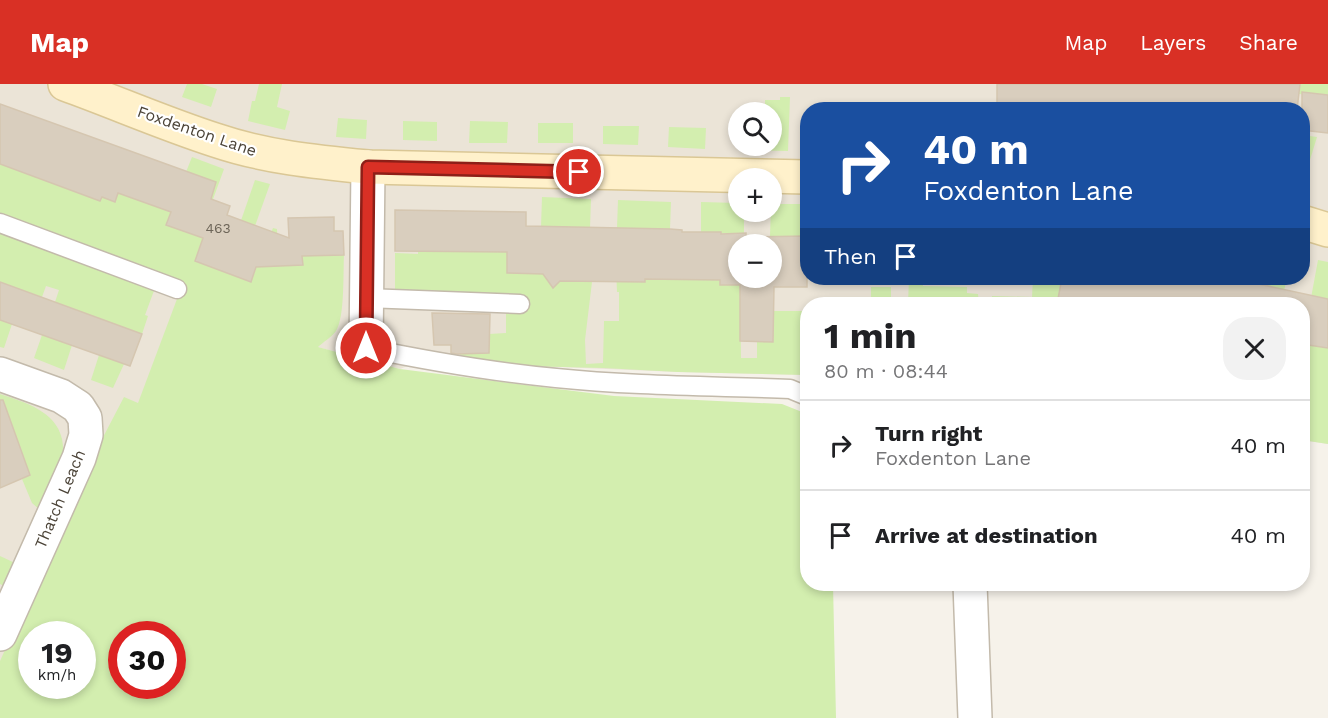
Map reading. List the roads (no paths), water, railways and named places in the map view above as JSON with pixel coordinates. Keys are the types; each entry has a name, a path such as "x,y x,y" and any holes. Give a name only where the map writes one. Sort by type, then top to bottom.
{"main road":[{"name":"Foxdenton Lane","path":"65,84 216,141 293,159 368,167 800,177"},
{"path":"1310,224 1328,230"}],"street":[{"path":"366,348 368,167"},
{"name":"Thatch Leach","path":"0,374 61,396 78,407 85,418 86,435 79,458 0,634"},
{"path":"970,591 975,718"}],"lane":[{"path":"0,223 177,289"},
{"path":"366,298 520,304"},
{"path":"366,348 435,361 557,378 790,389 800,393"}]}
